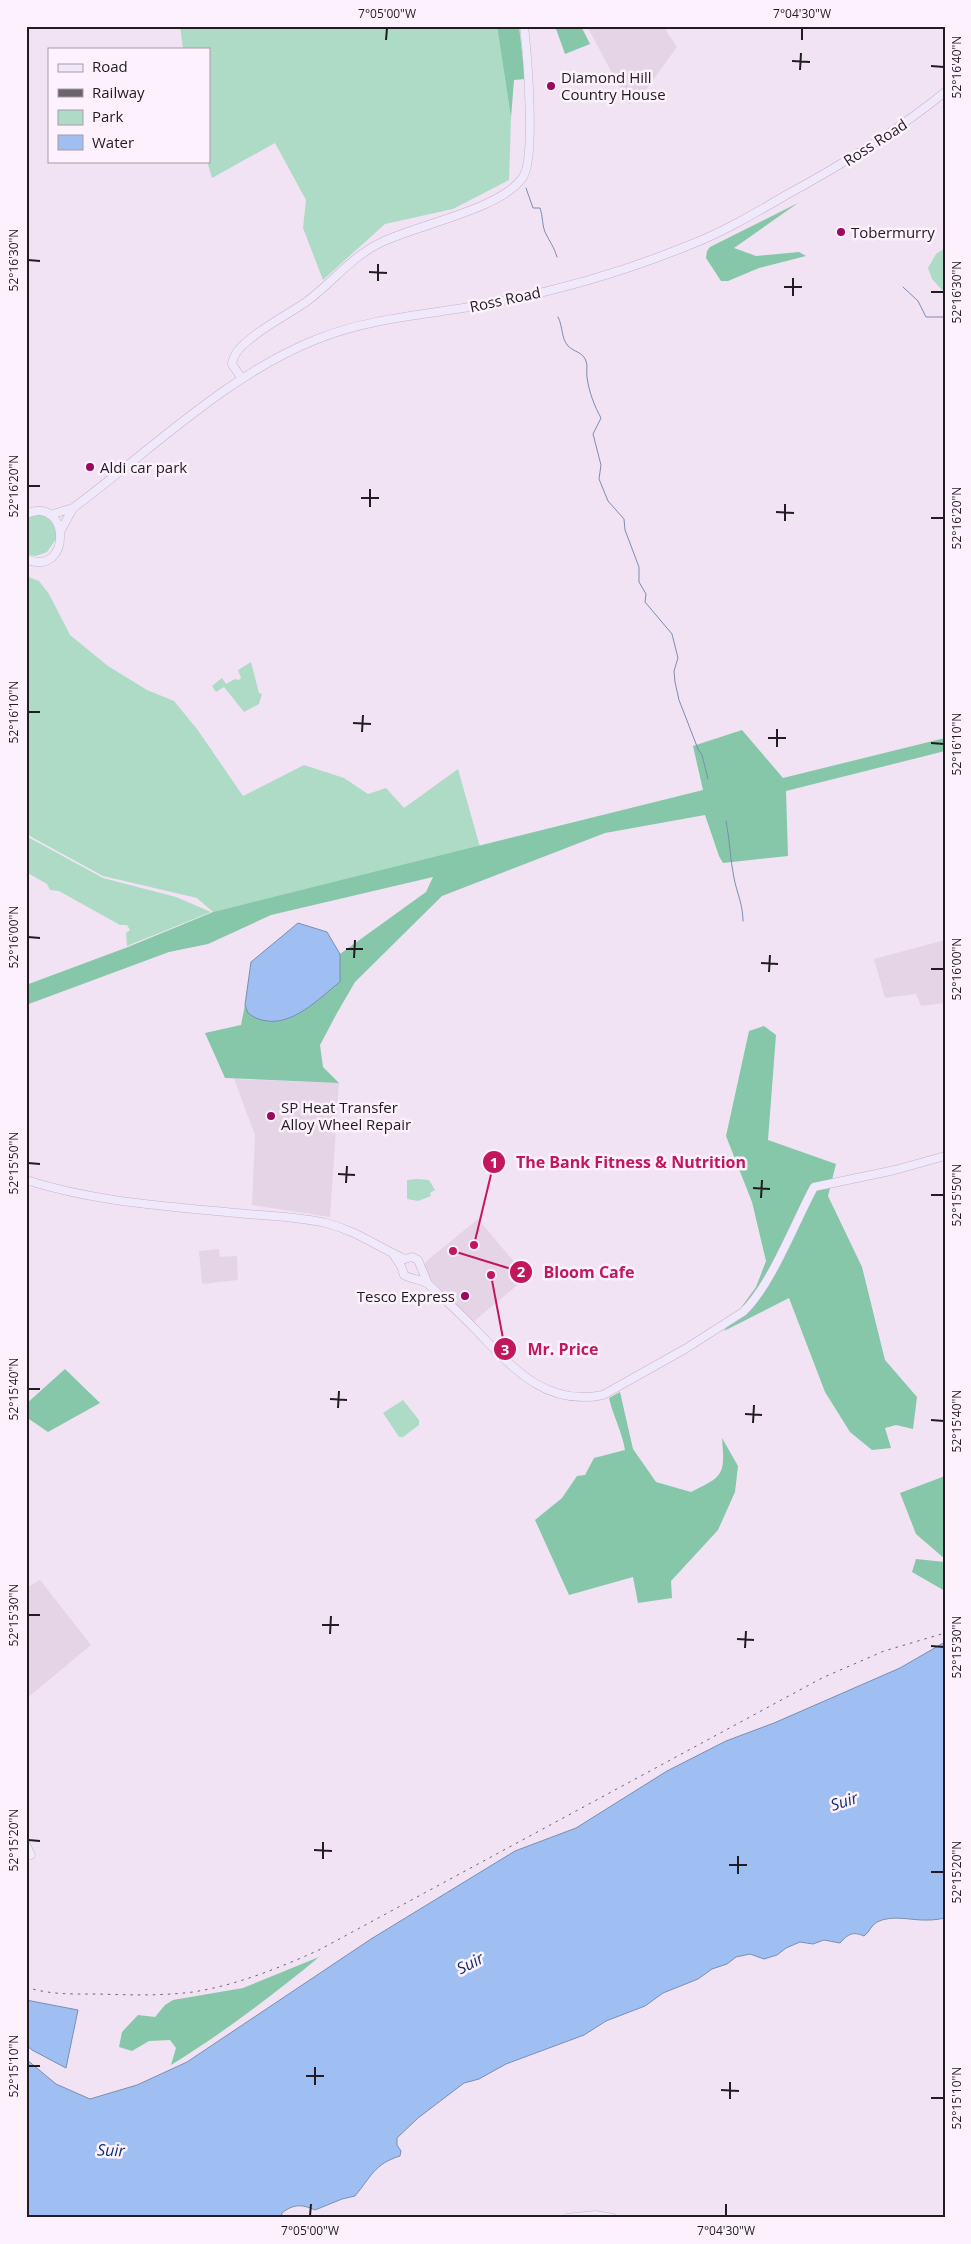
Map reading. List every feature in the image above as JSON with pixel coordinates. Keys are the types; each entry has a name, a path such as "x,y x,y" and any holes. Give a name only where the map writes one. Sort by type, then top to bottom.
{"street":[{"path":"242,379 232,364 234,355 262,330 306,302 368,251 388,239 444,220 488,202 515,186 524,176 528,151 529,77 524,26"},
{"name":"Ross Road","path":"73,508 242,379 294,349 334,332 381,320 510,300 580,283 694,243 847,162 905,124 945,92"},
{"path":"50,515 73,508"},
{"path":"26,559 39,562 55,554 60,546 61,530 73,508"},
{"path":"26,514 36,512 50,515 57,521 61,530"},
{"path":"26,1180 58,1190 130,1203 312,1220 343,1228 363,1236 393,1254 403,1263 404,1275 409,1278 416,1277 428,1284 509,1364 537,1385 552,1393 573,1397 604,1395 685,1349 743,1312 752,1304 768,1277 814,1186 895,1170 945,1156"},
{"path":"403,1263 412,1257 418,1260 428,1284"},
{"path":"416,1277 421,1270"},
{"path":"26,1845 31,1855"},
{"path":"567,2218 595,2215 613,2218"}],"shaded area":[{"path":"587,26 663,26 677,47 645,91 629,105"},
{"path":"945,940 945,1003 921,1006 916,994 885,998 874,959"},
{"path":"234,1079 339,1083 330,1217 252,1205 255,1135"},
{"path":"478,1219 527,1277 473,1322 426,1275 423,1266"},
{"path":"219,1249 220,1257 237,1256 238,1280 202,1284 199,1251"},
{"path":"40,1580 91,1645 26,1699 26,1588"}],"green space":[{"path":"180,26 497,26 511,118 509,180 453,209 385,224 323,280 303,228 306,200 275,143 212,178 207,162 210,162 210,48 183,48"},
{"path":"497,26 519,26 525,79 514,80 511,118"},
{"path":"555,26 581,26 590,44 565,54"},
{"path":"798,203 734,248 756,256 799,252 806,256 759,268 728,281 721,281 706,258 710,247"},
{"path":"945,248 945,291 943,291 932,279 928,268 936,254"},
{"path":"39,514 52,523 56,539 47,552 36,556 26,554 26,516"},
{"path":"26,576 39,581 49,594 70,635 108,666 147,690 174,701 197,729 243,796 304,765 344,778 368,794 386,788 404,808 458,769 480,847 213,912 197,898 103,876 26,834"},
{"path":"251,662 259,693 262,694 259,704 244,712 224,687 216,692 212,686 222,678 226,684 235,679 239,680 241,678 238,670"},
{"path":"742,730 783,778 945,738 945,751 786,791 788,856 723,863 705,815 605,833 442,896 355,982 337,1013 320,1045 323,1067 339,1083 225,1078 205,1033 241,1025 245,1005 248,1013 340,982 340,954 426,892 433,877 271,915 208,944 169,952 26,1005 26,985 128,947 213,912 703,790 693,746"},
{"path":"26,836 103,878 176,897 211,912 127,946 126,933 130,930 127,925 120,925 59,891 50,890 47,884 26,872"},
{"path":"764,1026 776,1035 768,1140 836,1164 828,1196 862,1267 885,1360 917,1397 913,1429 896,1425 885,1428 891,1448 872,1450 850,1432 825,1392 789,1298 724,1331 756,1287 766,1261 752,1202 726,1136 749,1031"},
{"path":"407,1180 429,1180 435,1190 430,1193 431,1196 418,1201 407,1199"},
{"path":"65,1369 100,1403 48,1432 26,1417 26,1404"},
{"path":"620,1392 633,1449 656,1482 691,1492 716,1478 722,1467 722,1438 738,1466 735,1492 718,1530 671,1581 672,1598 638,1603 633,1577 569,1595 535,1520 562,1498 577,1476 585,1475 594,1458 625,1450 609,1398"},
{"path":"403,1400 419,1420 419,1425 403,1437 399,1437 383,1413"},
{"path":"945,1476 945,1559 916,1534 900,1493"},
{"path":"916,1559 945,1562 945,1591 912,1572"},
{"path":"319,1957 247,2014 171,2065 176,2048 170,2040 149,2041 132,2051 119,2047 122,2032 138,2015 155,2017 165,2005 173,2000 243,1988"}],"water":[{"path":"298,923 327,932 340,954 340,982 294,1016 284,1020 273,1021 256,1018 248,1013 245,1005 251,962"},
{"name":"Suir","path":"945,1642 945,1918 923,1920 889,1918 875,1923 864,1936 851,1934 840,1943 824,1940 813,1944 800,1942 786,1948 777,1955 764,1959 750,1954 736,1957 727,1964 712,1969 698,1979 663,1993 645,2006 606,2021 584,2035 506,2064 479,2079 464,2083 418,2118 397,2138 397,2145 401,2151 400,2156 391,2159 379,2167 355,2196 315,2210 302,2206 294,2207 282,2213 281,2218 26,2218 26,2059 56,2084 90,2099 137,2085 187,2062 371,1939 515,1851 576,1828 667,1771 726,1741 774,1723 900,1668"},
{"path":"26,2000 78,2010 66,2068 26,2045"}],"waterway":[{"path":"526,188 533,208 540,208 545,231 557,257"},
{"path":"903,287 918,301 926,317 945,317"},
{"path":"558,317 566,343 570,348 581,354 586,361 589,388 601,418 593,434 601,465 599,479 608,501 624,519 625,530 639,567 639,582 646,594 645,602 672,634 678,658 674,671 679,700 702,755 708,779"},
{"path":"726,821 735,883 741,904 743,921"}],"railway":[{"path":"26,1987 62,1994 169,1994 193,1992 226,1985 273,1969 319,1950 822,1678 884,1651 945,1633"}],"place":[{"name":"Diamond Hill Country House","path":"551,86"},
{"name":"Tobermurry","path":"841,232"},
{"name":"Aldi car park","path":"90,467"},
{"name":"SP Heat Transfer Alloy Wheel Repair","path":"271,1116"},
{"name":"The Bank Fitness & Nutrition","path":"474,1245"},
{"name":"Bloom Cafe","path":"453,1251"},
{"name":"Mr. Price","path":"491,1275"},
{"name":"Tesco Express","path":"465,1296"}]}
